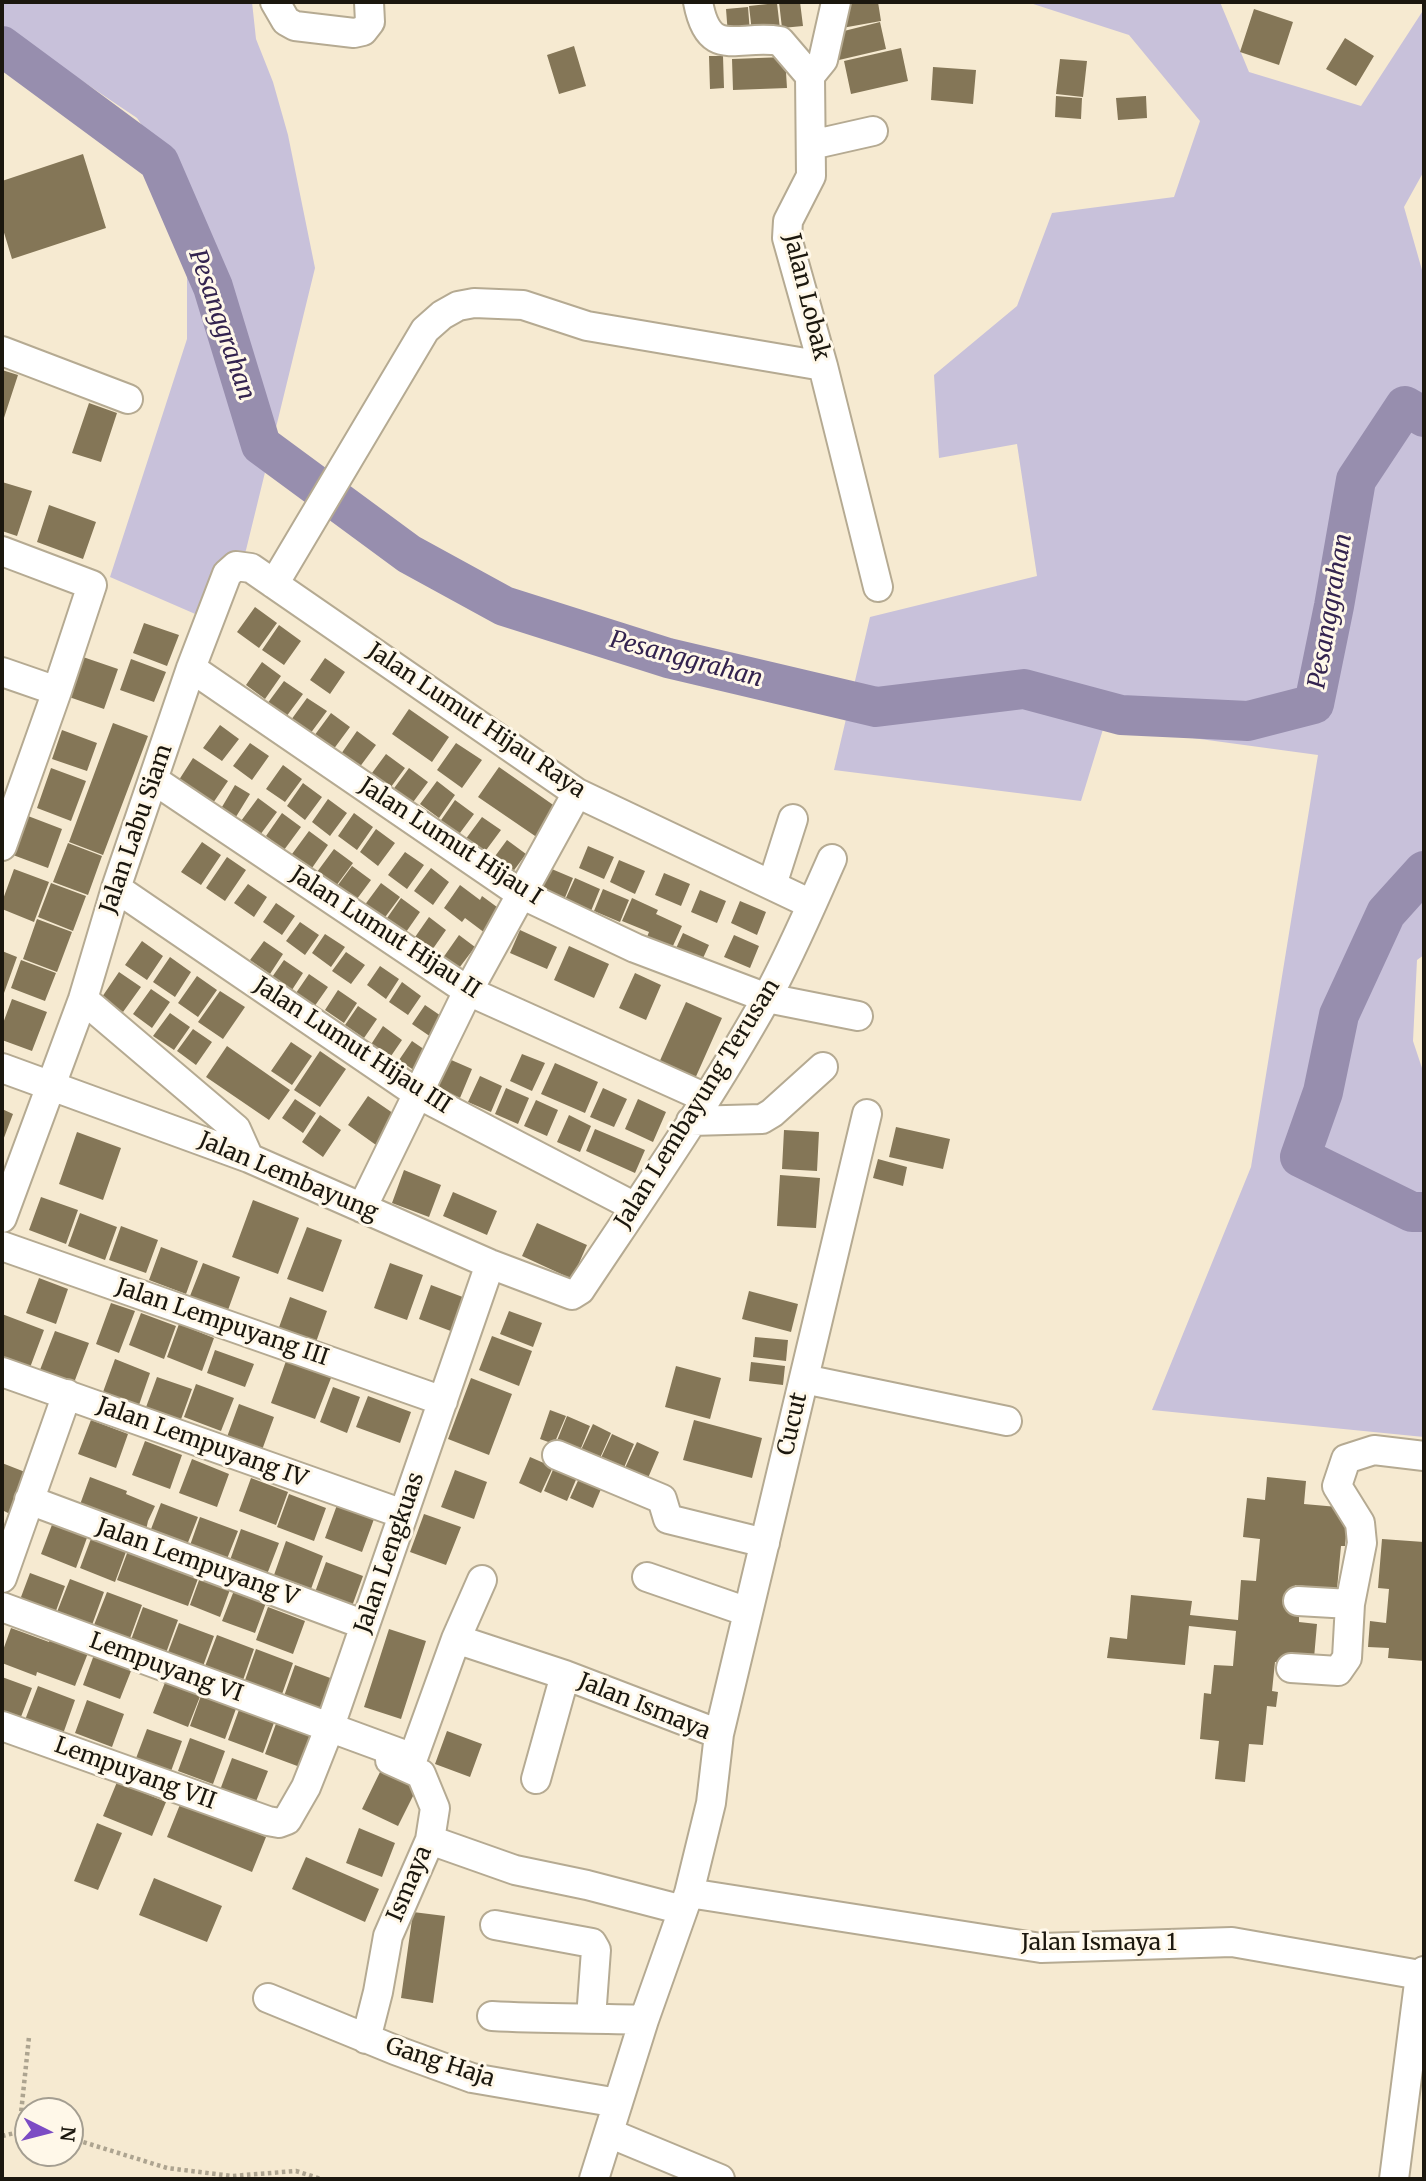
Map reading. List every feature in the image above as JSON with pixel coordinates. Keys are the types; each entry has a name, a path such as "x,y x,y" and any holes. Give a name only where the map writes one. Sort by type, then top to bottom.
{"street":[{"path":"275,2 280,14 295,26 354,33 363,30 370,22 369,2"},
{"path":"698,2 707,32 717,39 780,40 810,76 823,60 836,2"},
{"name":"Jalan Lobak","path":"810,76 811,176 788,221 787,238 823,366 878,587"},
{"path":"811,145 873,131"},
{"path":"274,584 425,330 442,315 458,306 474,303 523,305 587,327 657,336 823,366"},
{"path":"2,351 128,399"},
{"path":"2,551 92,585 57,691 9,806 2,846"},
{"name":"Jalan Lumut Hijau Raya","path":"227,574 236,566 246,566 577,793 811,904"},
{"name":"Jalan Labu Siam","path":"2,1218 83,999 116,888 191,668 227,574"},
{"name":"Jalan Lumut Hijau I","path":"191,668 521,894 635,948 767,998 858,1016"},
{"path":"2,672 57,691"},
{"name":"Jalan Lumut Hijau II","path":"154,780 468,991 698,1110"},
{"path":"362,1208 468,991 577,793"},
{"path":"772,886 793,819"},
{"name":"Jalan Lembayung Terusan","path":"572,1295 580,1290 635,1207 767,998 832,859"},
{"name":"Jalan Lumut Hijau III","path":"116,888 418,1094 635,1207"},
{"path":"83,999 236,1129 250,1158"},
{"path":"698,1110 762,1119 823,1067"},
{"name":"Jalan Lembayung","path":"2,1068 250,1158 490,1264 572,1295"},
{"name":"Cucut","path":"719,1734 867,1114"},
{"name":"Jalan Lempuyang III","path":"2,1246 443,1401"},
{"name":"Jalan Lengkuas","path":"268,1822 279,1823 289,1818 306,1787 329,1728 490,1264"},
{"name":"Jalan Lempuyang IV","path":"2,1372 403,1514"},
{"path":"804,1379 1007,1421"},
{"path":"2,1578 67,1394"},
{"path":"1291,1668 1338,1671 1347,1658 1350,1604 1362,1543 1360,1523 1337,1486 1346,1459 1374,1450 1424,1456"},
{"path":"557,1455 663,1499 668,1519 765,1543"},
{"name":"Jalan Lempuyang V","path":"29,1500 365,1625"},
{"path":"647,1577 748,1612"},
{"path":"329,1728 414,1758 456,1639 482,1580"},
{"path":"1298,1601 1350,1604"},
{"name":"Lempuyang VI","path":"2,1607 329,1728"},
{"name":"Jalan Ismaya","path":"456,1639 565,1675 719,1734 711,1803 686,1902 644,2020 594,2179"},
{"path":"536,1779 565,1675"},
{"name":"Lempuyang VII","path":"2,1726 268,1822"},
{"name":"Ismaya","path":"366,2039 388,1936 430,1840 435,1808 421,1774 390,1759 391,1751"},
{"name":"Jalan Ismaya 1","path":"430,1840 515,1870 686,1902 1041,1948 1232,1942 1422,1973"},
{"path":"495,1925 592,1944 596,1951 591,2018"},
{"path":"1394,2179 1422,1973"},
{"name":"Gang Haja","path":"268,1998 366,2039 472,2078 618,2103"},
{"path":"492,2016 554,2020 644,2020"},
{"path":"609,2133 720,2179"}],"path":[{"path":"23,2097 29,2037"},
{"path":"84,2142 167,2168 232,2176 296,2171 321,2179"}],"shaded area":[{"path":"2,2 252,2 256,39 273,82 288,135 315,268 246,550 216,623 110,577 187,339 187,192 137,118 2,27"},
{"path":"1027,2 1220,2 1249,72 1361,106 1424,9 1424,171 1404,207 1424,277 1424,955 1417,960 1413,1041 1424,1074 1424,1437 1152,1410 1251,1167 1318,755 1104,726 1081,801 834,770 870,617 1037,576 1017,444 939,458 934,375 1017,306 1052,213 1174,197 1200,121 1129,35"}],"building":[{"path":"779,2 800,2 803,26 782,28"},
{"path":"878,2 881,21 842,28 838,4"},
{"path":"777,3 780,29 752,32 749,6"},
{"path":"748,7 750,33 728,35 726,9"},
{"path":"1254,9 1293,22 1279,65 1240,52"},
{"path":"880,22 886,49 839,60 832,34"},
{"path":"1345,38 1374,56 1356,86 1326,69"},
{"path":"574,46 586,86 559,94 547,55"},
{"path":"901,48 908,81 851,94 844,61"},
{"path":"709,56 723,56 724,88 710,89"},
{"path":"785,57 787,88 733,90 732,59"},
{"path":"1060,59 1087,61 1083,97 1056,94"},
{"path":"933,67 976,70 973,104 931,100"},
{"path":"1056,96 1082,98 1081,119 1055,117"},
{"path":"1146,96 1147,118 1118,120 1116,98"},
{"path":"83,154 106,228 12,259 2,226 2,181"},
{"path":"2,370 18,375 2,424"},
{"path":"89,403 117,413 101,462 72,453"},
{"path":"2,482 32,491 17,536 2,531"},
{"path":"49,505 96,522 83,559 37,542"},
{"path":"255,607 277,623 259,648 237,632"},
{"path":"144,623 179,635 167,666 133,653"},
{"path":"279,625 301,641 284,665 262,650"},
{"path":"83,657 118,669 104,709 69,697"},
{"path":"325,658 345,672 330,694 310,680"},
{"path":"131,659 166,672 154,702 120,690"},
{"path":"262,662 281,676 265,699 246,685"},
{"path":"284,681 303,694 286,717 267,704"},
{"path":"307,698 327,711 310,734 291,720"},
{"path":"409,709 449,737 432,762 392,734"},
{"path":"331,713 350,727 333,750 314,736"},
{"path":"113,723 148,736 103,855 69,842"},
{"path":"220,725 239,739 222,761 203,748"},
{"path":"62,730 97,743 87,771 52,759"},
{"path":"357,731 376,745 359,768 341,754"},
{"path":"250,743 269,756 252,780 233,766"},
{"path":"456,743 482,760 462,788 437,770"},
{"path":"386,754 405,768 388,791 369,777"},
{"path":"193,758 228,781 211,806 177,783"},
{"path":"283,765 302,779 285,802 266,789"},
{"path":"499,767 559,809 538,838 478,797"},
{"path":"51,768 86,781 71,821 37,808"},
{"path":"409,768 428,782 411,805 392,791"},
{"path":"437,781 455,795 439,818 420,804"},
{"path":"303,783 322,797 305,820 287,806"},
{"path":"235,785 250,794 234,820 219,812"},
{"path":"258,798 277,812 260,835 241,821"},
{"path":"328,799 347,813 330,836 312,822"},
{"path":"455,800 474,814 457,837 439,823"},
{"path":"282,813 301,827 284,850 266,836"},
{"path":"354,813 373,827 357,850 338,836"},
{"path":"28,816 62,829 48,868 13,855"},
{"path":"482,817 501,830 484,853 465,840"},
{"path":"376,829 395,843 378,866 360,852"},
{"path":"309,831 328,845 312,868 292,854"},
{"path":"507,840 526,854 509,877 490,863"},
{"path":"202,842 221,855 201,885 181,872"},
{"path":"68,843 102,856 88,895 53,882"},
{"path":"588,846 614,857 604,879 579,868"},
{"path":"334,849 353,863 336,886 317,872"},
{"path":"405,852 424,865 407,889 388,875"},
{"path":"227,857 246,870 225,901 206,888"},
{"path":"619,860 645,871 635,894 610,882"},
{"path":"352,866 371,880 354,903 335,889"},
{"path":"547,867 573,878 564,900 538,888"},
{"path":"431,868 449,882 433,905 414,891"},
{"path":"14,869 49,882 34,922 2,909"},
{"path":"664,873 690,884 681,906 655,895"},
{"path":"575,878 600,889 591,911 565,900"},
{"path":"51,883 86,896 73,931 38,917"},
{"path":"381,883 400,897 383,920 364,906"},
{"path":"248,884 267,897 254,917 234,903"},
{"path":"460,885 480,900 482,896 501,910 485,933 465,918 462,922 444,908"},
{"path":"603,889 629,900 620,922 594,911"},
{"path":"700,890 726,901 717,923 691,912"},
{"path":"401,898 420,912 404,935 385,921"},
{"path":"632,898 658,910 656,914 682,926 672,948 647,937 649,932 622,921"},
{"path":"740,901 766,912 757,935 731,923"},
{"path":"276,903 295,916 282,935 263,922"},
{"path":"429,917 446,930 430,953 413,940"},
{"path":"37,919 72,932 57,972 23,959"},
{"path":"300,922 319,935 305,955 286,941"},
{"path":"520,930 557,947 547,969 510,953"},
{"path":"683,933 709,945 699,967 673,955"},
{"path":"325,934 345,947 331,967 312,953"},
{"path":"459,935 475,947 453,976 438,965"},
{"path":"734,935 759,946 750,968 724,957"},
{"path":"142,941 163,956 147,980 125,965"},
{"path":"264,941 283,954 270,974 250,960"},
{"path":"569,946 609,964 594,998 554,980"},
{"path":"2,951 17,957 4,993 2,992"},
{"path":"346,952 365,965 351,984 332,971"},
{"path":"170,957 191,972 175,997 153,982"},
{"path":"21,960 56,973 45,1001 11,988"},
{"path":"284,960 303,973 290,993 270,980"},
{"path":"380,966 399,979 386,999 367,985"},
{"path":"119,972 141,987 123,1012 102,997"},
{"path":"635,973 661,985 646,1020 619,1008"},
{"path":"309,974 328,987 314,1007 296,993"},
{"path":"197,976 217,990 198,1017 178,1003"},
{"path":"402,982 421,996 408,1015 389,1002"},
{"path":"151,989 170,1002 152,1028 133,1014"},
{"path":"338,990 357,1003 344,1023 325,1010"},
{"path":"220,991 245,1007 223,1039 198,1022"},
{"path":"12,999 47,1012 32,1051 2,1040 2,1026"},
{"path":"686,1002 722,1018 694,1081 658,1065"},
{"path":"425,1005 444,1018 431,1037 412,1024"},
{"path":"358,1006 377,1019 364,1038 345,1025"},
{"path":"170,1013 190,1027 174,1050 153,1036"},
{"path":"383,1026 402,1040 389,1059 370,1046"},
{"path":"193,1029 212,1042 196,1065 177,1051"},
{"path":"412,1041 431,1054 418,1073 399,1060"},
{"path":"291,1042 312,1056 292,1085 271,1071"},
{"path":"227,1046 290,1090 269,1120 206,1077"},
{"path":"320,1051 346,1069 320,1107 294,1090"},
{"path":"522,1054 545,1063 532,1091 510,1081"},
{"path":"449,1059 472,1069 460,1098 436,1088"},
{"path":"555,1063 598,1082 585,1113 541,1094"},
{"path":"480,1076 502,1086 491,1112 468,1102"},
{"path":"506,1088 529,1098 518,1124 495,1114"},
{"path":"603,1088 627,1099 614,1127 590,1117"},
{"path":"368,1096 403,1120 383,1150 348,1125"},
{"path":"295,1099 316,1113 303,1133 282,1118"},
{"path":"638,1099 666,1112 653,1142 625,1129"},
{"path":"536,1100 558,1110 547,1136 524,1126"},
{"path":"2,1109 13,1114 2,1143"},
{"path":"320,1115 341,1130 323,1157 302,1142"},
{"path":"569,1115 591,1126 580,1152 557,1142"},
{"path":"896,1127 950,1139 943,1169 889,1157"},
{"path":"595,1129 645,1150 635,1173 586,1151"},
{"path":"784,1130 819,1132 817,1171 782,1169"},
{"path":"77,1132 121,1148 103,1200 59,1184"},
{"path":"878,1159 907,1167 903,1186 873,1178"},
{"path":"404,1170 441,1185 429,1217 392,1203"},
{"path":"780,1175 820,1178 816,1228 777,1226"},
{"path":"453,1192 497,1211 487,1235 443,1216"},
{"path":"41,1197 78,1210 66,1244 29,1230"},
{"path":"253,1200 299,1218 278,1274 232,1257"},
{"path":"80,1213 117,1227 105,1260 68,1246"},
{"path":"537,1223 587,1245 572,1279 522,1256"},
{"path":"121,1226 158,1240 146,1273 109,1260"},
{"path":"307,1227 342,1240 323,1292 287,1279"},
{"path":"161,1247 198,1261 186,1294 149,1280"},
{"path":"203,1263 240,1277 228,1310 190,1296"},
{"path":"390,1263 423,1275 407,1320 374,1308"},
{"path":"39,1278 68,1289 56,1324 26,1313"},
{"path":"431,1285 468,1299 456,1333 419,1319"},
{"path":"749,1291 798,1304 791,1332 742,1319"},
{"path":"290,1297 327,1311 315,1345 278,1330"},
{"path":"111,1303 135,1311 119,1353 96,1344"},
{"path":"509,1311 542,1323 533,1347 500,1334"},
{"path":"141,1313 176,1326 164,1359 129,1345"},
{"path":"2,1314 44,1330 28,1373 2,1363"},
{"path":"179,1324 214,1338 202,1371 167,1357"},
{"path":"55,1331 89,1343 72,1388 38,1375"},
{"path":"492,1336 532,1351 519,1386 479,1370"},
{"path":"755,1337 788,1340 786,1361 753,1357"},
{"path":"215,1350 254,1364 245,1387 207,1373"},
{"path":"115,1359 150,1373 139,1405 103,1392"},
{"path":"286,1361 331,1378 315,1419 271,1403"},
{"path":"751,1362 785,1366 783,1385 749,1381"},
{"path":"676,1366 721,1378 710,1419 665,1407"},
{"path":"157,1377 192,1389 180,1422 145,1410"},
{"path":"471,1378 512,1394 489,1455 448,1439"},
{"path":"196,1384 234,1398 221,1431 184,1417"},
{"path":"333,1387 360,1397 347,1433 320,1422"},
{"path":"368,1396 411,1412 400,1443 356,1427"},
{"path":"239,1404 274,1417 262,1450 227,1437"},
{"path":"550,1410 566,1416 554,1444 540,1439"},
{"path":"567,1416 590,1426 579,1453 556,1443"},
{"path":"91,1420 128,1434 116,1468 78,1454"},
{"path":"694,1420 762,1438 752,1478 683,1460"},
{"path":"593,1424 611,1433 600,1458 581,1450"},
{"path":"612,1434 634,1444 623,1470 600,1460"},
{"path":"145,1441 182,1455 170,1489 132,1475"},
{"path":"637,1442 659,1452 648,1478 625,1468"},
{"path":"530,1457 553,1467 541,1493 519,1483"},
{"path":"192,1459 229,1474 217,1507 179,1493"},
{"path":"2,1463 25,1472 10,1514 2,1510"},
{"path":"555,1465 578,1475 567,1501 544,1491"},
{"path":"455,1470 487,1482 474,1519 441,1507"},
{"path":"582,1472 604,1482 593,1508 570,1498"},
{"path":"90,1477 127,1491 126,1494 155,1506 144,1539 78,1510"},
{"path":"1267,1477 1306,1481 1304,1504 1349,1508 1345,1546 1341,1546 1337,1589 1295,1585 1293,1612 1299,1612 1299,1622 1317,1624 1314,1658 1286,1663 1275,1662 1272,1691 1278,1692 1276,1707 1267,1706 1263,1745 1249,1744 1245,1782 1215,1779 1219,1741 1200,1739 1204,1693 1211,1694 1214,1665 1233,1666 1236,1631 1189,1626 1185,1665 1107,1658 1110,1637 1127,1639 1131,1595 1192,1601 1190,1615 1238,1620 1241,1580 1256,1581 1260,1539 1243,1537 1247,1498 1265,1500"},
{"path":"251,1478 288,1492 276,1525 239,1511"},
{"path":"289,1494 326,1508 314,1541 277,1527"},
{"path":"161,1503 198,1517 185,1550 148,1537"},
{"path":"337,1505 374,1519 362,1552 325,1538"},
{"path":"424,1514 461,1527 446,1565 410,1552"},
{"path":"200,1517 238,1531 225,1564 188,1551"},
{"path":"53,1522 88,1535 76,1568 41,1554"},
{"path":"241,1529 279,1543 266,1577 229,1563"},
{"path":"92,1536 127,1549 115,1582 80,1568"},
{"path":"1382,1539 1424,1542 1424,1661 1388,1658 1389,1648 1368,1647 1370,1621 1386,1623 1389,1589 1378,1588"},
{"path":"286,1541 323,1556 311,1589 274,1575"},
{"path":"129,1548 200,1573 188,1606 117,1580"},
{"path":"326,1562 363,1576 351,1609 314,1595"},
{"path":"202,1572 232,1584 220,1617 190,1605"},
{"path":"30,1573 65,1586 53,1619 18,1605"},
{"path":"70,1579 104,1592 92,1625 57,1612"},
{"path":"235,1588 267,1600 255,1633 222,1621"},
{"path":"107,1592 142,1605 130,1638 94,1625"},
{"path":"143,1607 178,1620 166,1653 131,1640"},
{"path":"268,1607 305,1621 293,1654 256,1640"},
{"path":"179,1623 214,1636 202,1669 167,1655"},
{"path":"11,1628 88,1653 75,1686 37,1672 36,1676 2,1663 2,1653"},
{"path":"389,1629 426,1641 401,1719 364,1707"},
{"path":"217,1635 254,1649 242,1683 204,1669"},
{"path":"256,1649 293,1663 281,1697 244,1683"},
{"path":"95,1652 133,1666 120,1699 83,1685"},
{"path":"295,1665 333,1679 320,1712 283,1699"},
{"path":"2,1677 32,1688 19,1722 2,1715"},
{"path":"166,1680 201,1694 188,1727 153,1713"},
{"path":"38,1686 75,1700 63,1734 25,1720"},
{"path":"202,1693 237,1706 225,1739 190,1726"},
{"path":"87,1700 124,1714 112,1747 75,1733"},
{"path":"240,1707 275,1720 263,1753 228,1740"},
{"path":"277,1721 312,1734 300,1767 265,1754"},
{"path":"147,1729 182,1741 170,1774 135,1761"},
{"path":"447,1731 482,1744 470,1777 435,1764"},
{"path":"190,1738 225,1751 213,1784 178,1771"},
{"path":"232,1758 268,1771 255,1804 220,1790"},
{"path":"381,1770 417,1788 398,1826 362,1809"},
{"path":"117,1782 166,1802 152,1836 103,1816"},
{"path":"181,1802 266,1837 252,1872 167,1837"},
{"path":"97,1823 122,1833 98,1890 74,1881"},
{"path":"359,1828 395,1843 382,1877 346,1863"},
{"path":"306,1857 379,1889 365,1922 292,1889"},
{"path":"154,1878 222,1906 207,1942 139,1915"},
{"path":"413,1912 445,1916 433,2003 401,1998"}],"waterway":[{"name":"Pesanggrahan","path":"2,46 159,162 213,287 261,445 409,554 504,606 668,658 876,707 1024,689 1121,715 1248,721 1314,704 1356,480 1405,406 1424,417"},
{"name":"Pesanggrahan","path":"1424,871 1386,913 1339,1015 1323,1092 1300,1157 1412,1212 1424,1212"}]}
